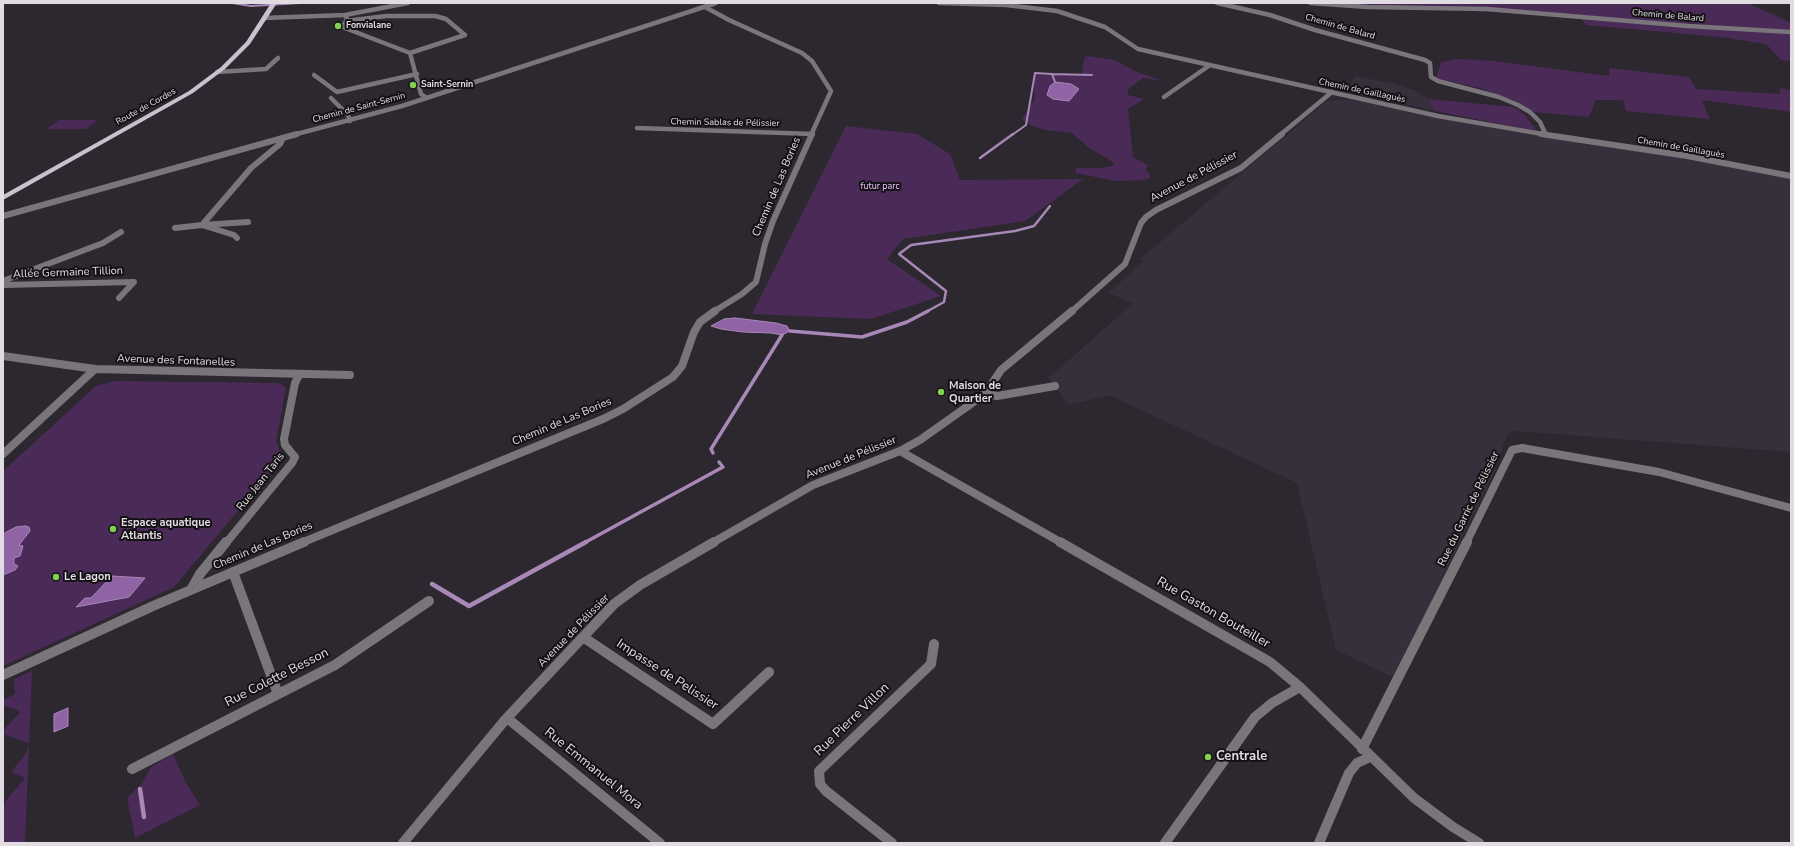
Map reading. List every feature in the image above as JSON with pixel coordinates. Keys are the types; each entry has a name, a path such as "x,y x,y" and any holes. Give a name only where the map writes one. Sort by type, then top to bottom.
{"main road":[{"name":"Route de Cordes","path":"3,198 191,92 217,72 248,43 272,6"}],"street":[{"path":"264,18 345,15 408,3"},
{"name":"Chemin de Saint-Sernin","path":"3,216 60,199 350,121 427,98 555,55 620,36 716,3"},
{"name":"Chemin de Gaillaguès","path":"939,3 1006,4 1057,11 1105,27 1138,49 1438,116 1546,135 1688,156 1791,176"},
{"name":"Chemin de Balard","path":"1218,3 1270,15 1315,30 1426,60 1430,63 1431,77 1438,81 1499,97 1518,105 1530,112 1540,122 1546,135"},
{"name":"Chemin de Balard","path":"1310,3 1368,7 1487,9 1714,28 1791,32"},
{"name":"Chemin de Las Bories","path":"3,675 233,572 603,419 623,409 673,377 682,366 694,332 700,322 718,308 742,294 756,282 765,244 773,221 831,91 830,86 812,61 802,53 729,20 705,7"},
{"path":"345,15 346,21 343,26 345,28 410,53 437,46 465,35 446,19 435,16 386,16 346,21"},
{"path":"410,53 417,74 421,94 427,98"},
{"path":"217,72 266,69 278,58"},
{"path":"1164,97 1210,65"},
{"path":"314,75 336,92 417,74"},
{"name":"Avenue de Pélissier","path":"403,843 507,718 614,604 640,585 813,485 900,452 942,425 985,394 1002,370 1098,289 1125,264 1141,223 1146,217 1156,210 1200,187 1241,168 1332,92"},
{"path":"331,98 348,115 350,121"},
{"name":"Chemin Sablas de Pélissier","path":"636,128 813,134"},
{"path":"202,225 247,173 280,144 283,138"},
{"path":"175,228 248,222"},
{"path":"202,225 234,235 237,238"},
{"path":"3,281 103,243 121,232"},
{"name":"Allée Germaine Tillion","path":"3,285 134,282 119,298"},
{"name":"Avenue des Fontanelles","path":"3,356 95,369 350,375"},
{"path":"3,454 95,369"},
{"name":"Rue Jean Taris","path":"191,590 200,574 292,463 295,457 285,445 284,438 295,383 299,375"},
{"path":"985,394 997,396 1055,386"},
{"name":"Rue du Garric de Pélissier","path":"1366,753 1416,645 1512,450 1522,448 1659,472 1791,508"},
{"name":"Rue Gaston Bouteiller","path":"900,452 1270,662 1300,687 1366,753 1414,798 1453,827 1480,843"},
{"path":"233,572 278,694"},
{"name":"Rue Colette Besson","path":"132,769 335,665 429,601"},
{"name":"Impasse de Pelissier","path":"583,637 712,724 769,672"},
{"name":"Rue Pierre Villon","path":"892,843 826,791 820,784 819,771 931,664 934,644"},
{"path":"1165,843 1255,717 1272,703 1300,687"},
{"name":"Rue Emmanuel Mora","path":"507,718 660,843"},
{"path":"1319,843 1349,773 1366,753"}],"shaded area":[{"path":"1355,76 1391,83 1417,91 1428,99 1435,111 1351,92 1349,86"},
{"path":"1055,82 1071,84 1079,89 1069,101 1053,99 1047,95 1050,86"},
{"path":"1351,99 1508,131 1670,156 1791,178 1791,452 1515,431 1507,435 1492,477 1393,677 1336,650 1297,483 1109,395 1069,405 1047,376 1051,376 1133,303 1108,293 1144,261 1139,260 1327,101"},
{"path":"735,318 776,323 787,326 790,331 782,335 743,332 711,326 724,319"},
{"path":"16,527 29,527 30,531 19,545 23,546 20,556 14,558 14,564 18,566 15,570 3,575 3,534"},
{"path":"112,576 145,578 129,597 76,607 85,598 91,598"},
{"path":"68,708 68,726 54,732 54,714"}],"green space":[{"path":"1289,3 1748,3 1791,23 1791,61 1781,60 1766,44 1721,37 1586,25 1581,18 1457,10 1395,9"},
{"path":"1087,56 1114,60 1137,72 1163,81 1143,78 1128,89 1128,95 1144,99 1128,109 1133,157 1148,165 1145,170 1150,174 1150,178 1143,180 1116,181 1075,173 1076,168 1102,168 1115,165 1110,160 1089,148 1072,133 1045,130 1030,125 1022,119 1035,99 1033,75 1082,75 1084,59"},
{"path":"1459,59 1494,61 1609,76 1609,68 1689,77 1696,89 1780,94 1780,88 1791,90 1791,112 1702,100 1710,119 1626,111 1623,100 1596,100 1589,117 1534,112 1518,102 1480,88 1436,78 1441,62"},
{"path":"1428,99 1514,107 1525,115 1537,131 1435,111"},
{"path":"59,120 98,120 86,129 46,129"},
{"name":"futur parc","path":"846,126 917,134 950,154 960,180 1083,179 1025,221 903,239 887,259 941,296 871,319 752,314"},
{"name":"Espace aquatique Atlantis","path":"115,381 279,383 286,388 276,441 282,458 174,587 3,666 3,471 96,386"},
{"path":"32,671 25,843 3,843 3,804 25,778 11,772 27,752 29,743 3,734 3,731 20,712 18,710 3,706 3,700 15,694 14,679"},
{"path":"173,754 185,781 200,805 135,838 127,798 141,785 151,767"}],"waterway":[{"path":"121,3 135,3"},
{"path":"232,3 251,6 300,3"},
{"path":"325,3 358,3"},
{"path":"1012,135 1026,125 1035,73 1052,74"},
{"path":"1052,74 1092,75"},
{"path":"1052,74 1055,82"},
{"path":"980,158 1013,134"},
{"path":"926,312 944,302 946,291 899,254 911,245 1015,231 1034,226 1050,206"},
{"path":"790,331 862,337 907,322 928,311"},
{"path":"713,453 711,449 782,335"},
{"path":"584,543 723,467 719,462"},
{"path":"432,584 469,606 586,542"},
{"path":"140,789 144,817"}],"place":[{"name":"Fonvialane","path":"338,26"},
{"name":"Saint-Sernin","path":"413,85"},
{"name":"Maison de Quartier","path":"941,392"},
{"name":"Espace aquatique Atlantis","path":"113,529"},
{"name":"Le Lagon","path":"56,577"},
{"name":"Centrale","path":"1208,757"}]}
